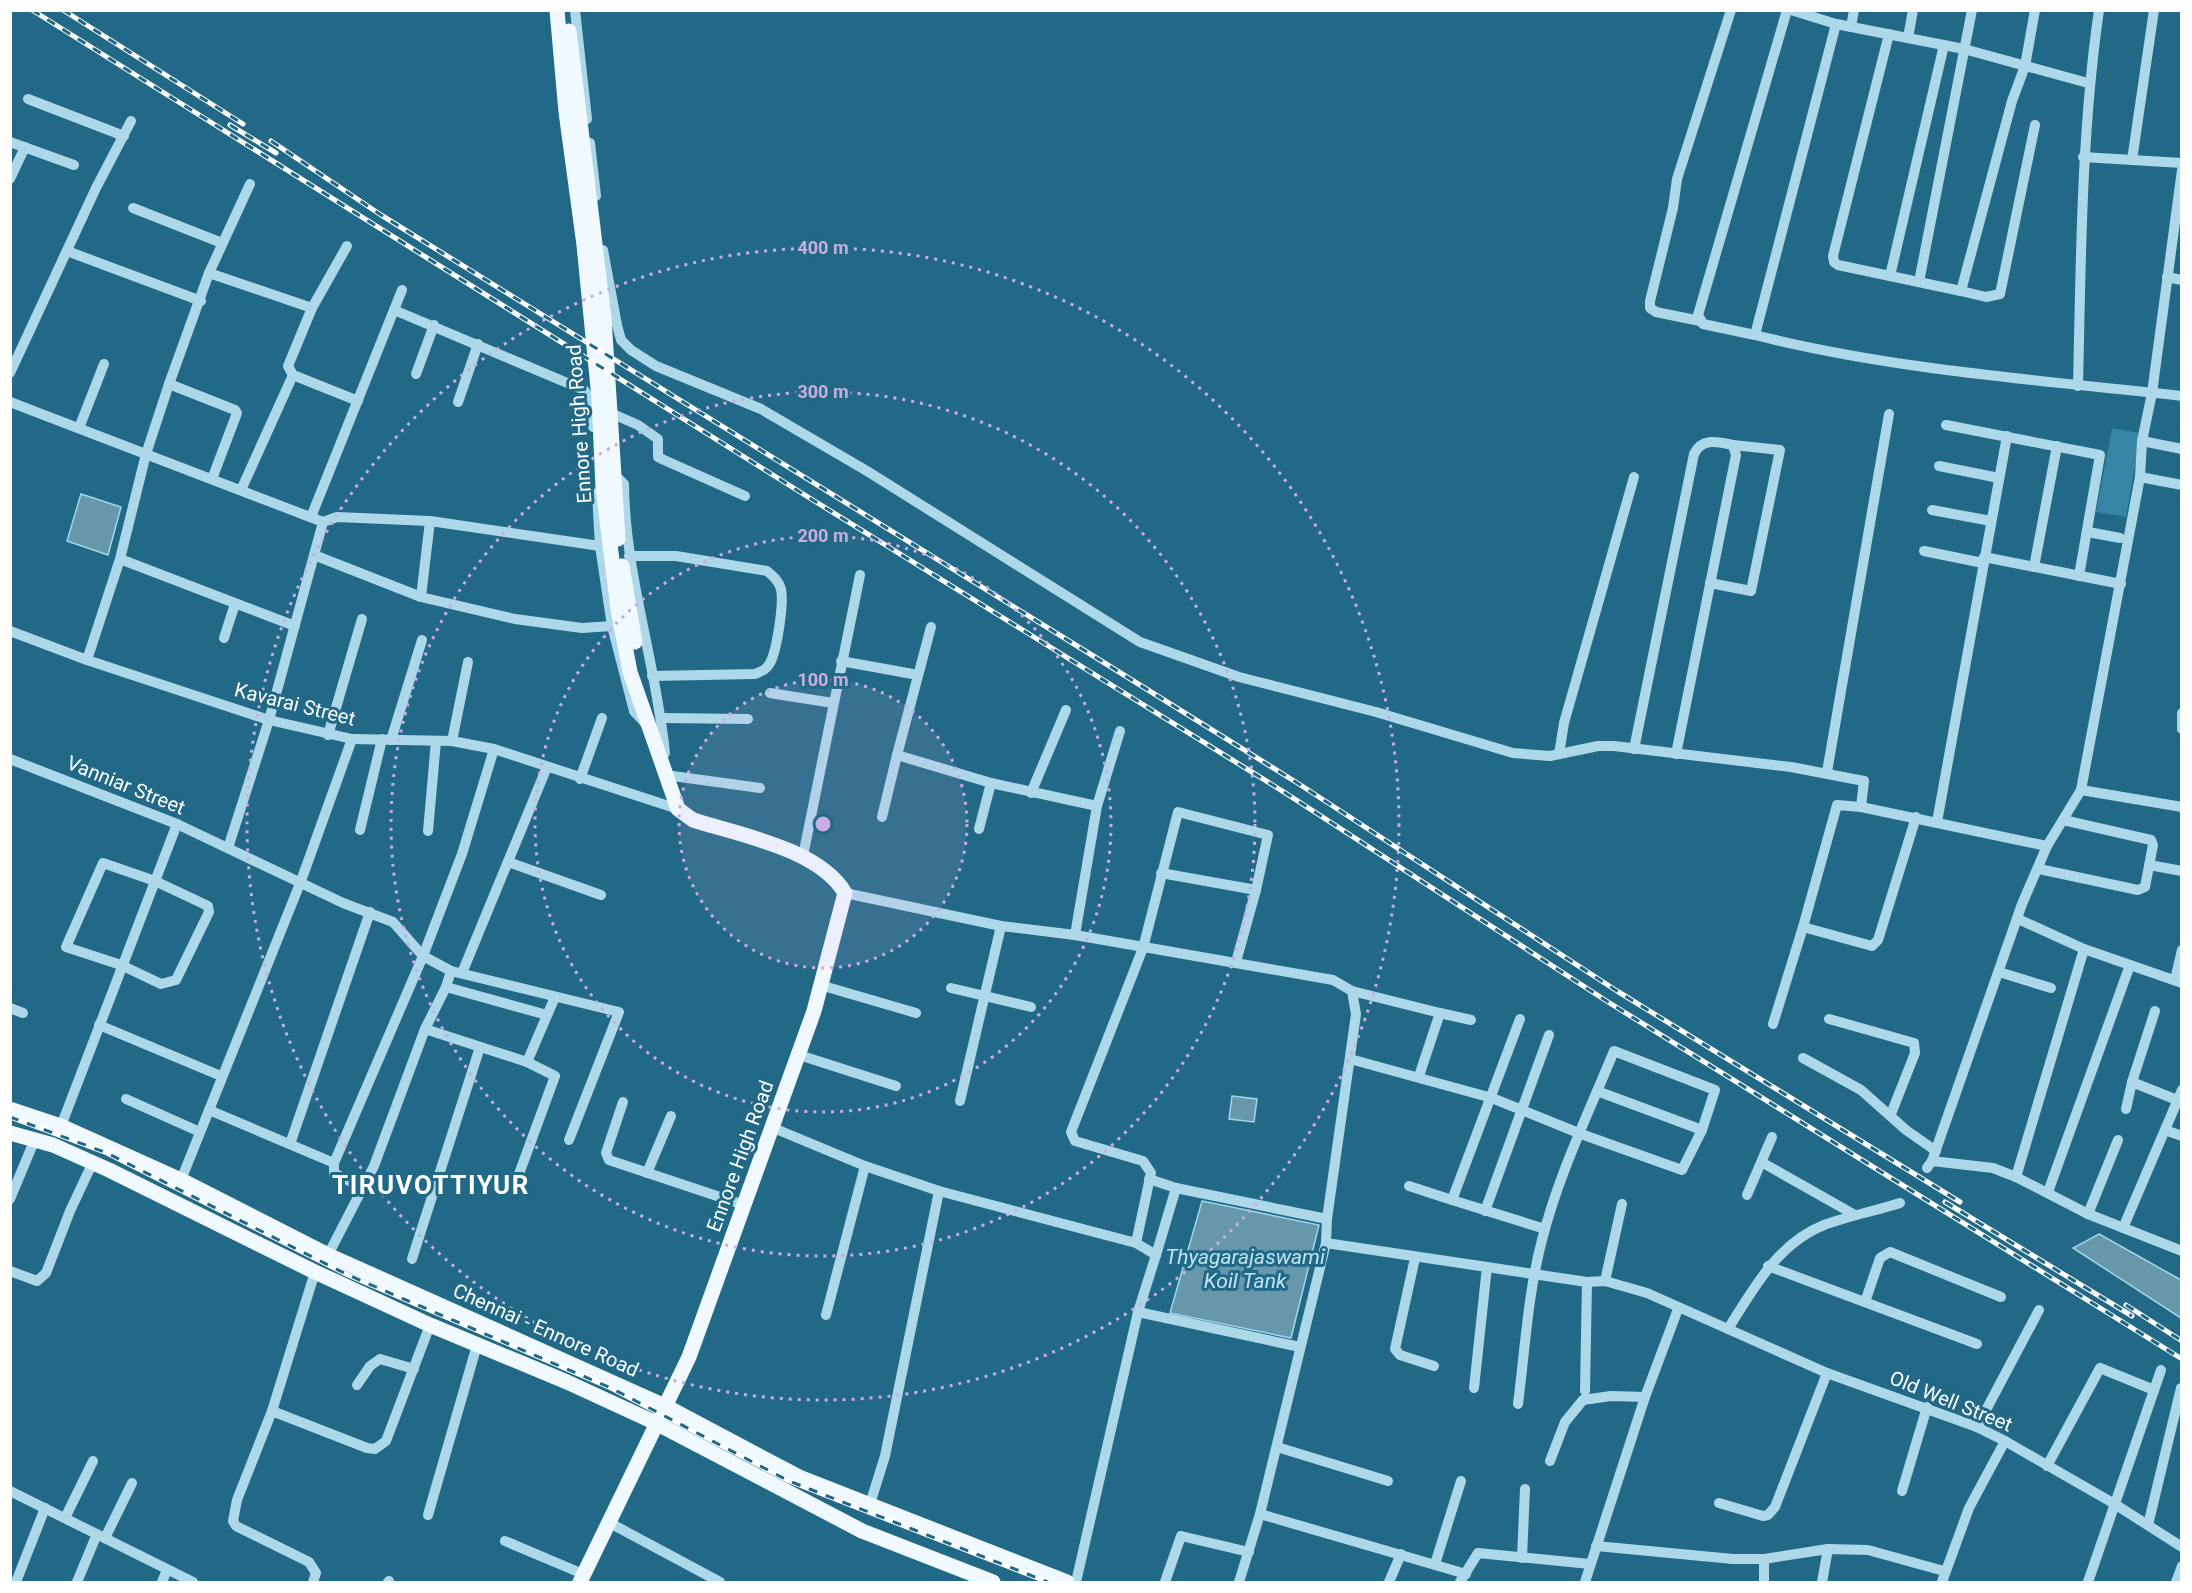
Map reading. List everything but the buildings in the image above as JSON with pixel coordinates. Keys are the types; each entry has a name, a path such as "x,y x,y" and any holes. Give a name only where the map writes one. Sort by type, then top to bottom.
{"main road":[{"name":"Ennore High Road","path":"557,10 566,112 584,245 595,353 609,541 672,797 686,814"},
{"name":"Ennore High Road","path":"567,10 604,318 619,549 641,673 664,753 686,814"},
{"path":"686,814 803,856 837,879 845,893"},
{"name":"Ennore High Road","path":"581,1578 689,1357 799,1055 845,893"},
{"name":"Chennai - Ennore Road","path":"10,1109 61,1126 181,1180 328,1255 665,1406 799,1477 1067,1582"},
{"name":"Chennai - Ennore Road","path":"10,1133 35,1138 89,1160 315,1272 430,1325 567,1382 656,1424 862,1531 993,1582"},
{"path":"89,1160 93,1141"}],"street":[{"path":"575,10 609,288 621,340 631,350 656,366 761,409 867,471 1140,642 1239,677 1376,712 1513,753 1537,757 1598,746 1827,772 1863,779 1865,783 1861,807"},
{"path":"1731,10 1677,179 1673,208 1650,308 1656,312 1820,350 2078,386 2181,396"},
{"path":"1700,321 1698,315 1705,287 1789,10 1836,24 1964,49 2088,84"},
{"path":"1851,27 1854,10"},
{"path":"1908,38 1912,10"},
{"path":"1919,282 1972,10"},
{"path":"1961,291 2012,101 2025,66 2035,10"},
{"path":"2078,386 2083,157 2088,84 2098,10"},
{"path":"2132,160 2154,10"},
{"path":"1755,335 1836,24"},
{"path":"1888,34 1833,256 1838,265 1986,297 2000,294 2034,125"},
{"path":"1890,276 1944,45"},
{"path":"28,99 124,135"},
{"path":"10,373 131,121"},
{"path":"10,142 75,165"},
{"path":"10,179 25,147"},
{"path":"2083,157 2181,163"},
{"path":"1932,1160 2018,919 2047,846 2081,790 2140,477 2142,441 2152,393 2181,170"},
{"path":"87,660 120,559 147,454 169,384 201,301 209,273 250,184"},
{"path":"133,208 222,243"},
{"path":"346,246 312,308 288,366 293,375 358,401"},
{"path":"67,251 201,301"},
{"path":"209,273 312,308"},
{"path":"2167,277 2181,280"},
{"path":"311,517 402,290"},
{"path":"394,310 584,390 590,397 592,405 600,546 612,626 634,711 654,721 748,720"},
{"path":"416,374 434,325"},
{"path":"458,402 478,344"},
{"path":"79,428 104,364"},
{"path":"241,490 293,375"},
{"path":"169,384 235,410 237,413 212,479"},
{"path":"11,404 323,522 337,517 430,521 600,546"},
{"path":"592,405 651,433 658,439 658,457 745,495"},
{"path":"1827,772 1889,414"},
{"path":"1946,424 2101,456 2079,576"},
{"path":"1937,822 2007,436"},
{"path":"1634,749 1694,454 1699,445 1712,441 1780,450 1750,591 1710,583"},
{"path":"2142,441 2181,449"},
{"path":"1676,754 1736,455 1733,445"},
{"path":"2034,567 2057,446"},
{"path":"1939,466 2000,477"},
{"path":"597,477 619,479 624,484 624,519 641,673 664,753"},
{"path":"1559,754 1564,723 1634,477"},
{"path":"2140,477 2181,485"},
{"path":"1932,510 1991,521"},
{"path":"421,597 430,521"},
{"path":"228,848 269,720 323,522"},
{"path":"2088,532 2120,538"},
{"path":"1924,551 2034,567 2121,584"},
{"path":"314,555 421,597 515,619 582,628 612,626"},
{"path":"629,556 676,556 767,571 777,580 781,590 778,631 771,661 765,670 755,674 641,673"},
{"path":"120,559 295,626"},
{"path":"803,856 860,575"},
{"path":"224,638 235,604"},
{"path":"328,735 362,619"},
{"path":"882,817 931,627"},
{"name":"Kavarai Street","path":"10,631 87,660 269,720 352,739 452,741 494,748 686,814"},
{"path":"360,830 386,740 423,639"},
{"path":"841,661 918,675"},
{"path":"452,741 468,662"},
{"path":"770,693 833,704"},
{"path":"1031,793 1066,710"},
{"path":"2181,714 2181,729"},
{"path":"580,779 602,718"},
{"path":"1075,935 1097,806 1120,731"},
{"path":"181,1180 301,881 352,739"},
{"path":"428,831 436,741"},
{"path":"363,1188 334,1173 334,1163 423,956 462,854 494,748"},
{"path":"897,755 1031,793 1097,806"},
{"name":"Vanniar Street","path":"10,759 177,824 301,881 343,903 393,922 423,956"},
{"path":"462,973 547,767"},
{"path":"673,776 760,788"},
{"path":"979,829 992,783"},
{"path":"2081,790 2181,807"},
{"path":"1773,1023 1837,805 1916,817 2047,846"},
{"path":"1136,1244 1149,1179 1149,1167 1143,1161 1075,1141 1071,1132 1143,948 1176,814 1181,810 1268,834 1256,890 1236,962"},
{"path":"1803,927 1872,946 1876,944 1916,817"},
{"path":"2039,869 2142,890 2145,887 2151,840 2064,820"},
{"path":"61,1126 177,824"},
{"path":"103,862 203,901 208,906 209,912 176,980 161,984 121,965 66,947 103,862"},
{"path":"508,862 601,895"},
{"path":"2149,865 2181,871"},
{"path":"1161,873 1256,890"},
{"path":"845,893 1001,926 1075,935 1333,980 1352,991 1471,1020"},
{"path":"290,1144 370,912"},
{"path":"2018,919 2084,949 2178,981 2181,950"},
{"path":"960,1101 1001,926"},
{"path":"2016,1177 2084,949"},
{"path":"423,956 451,970 619,1012 569,1140"},
{"path":"2048,1192 2130,965"},
{"path":"328,1255 374,1166 425,1029 446,987 451,970"},
{"path":"1999,972 2051,988"},
{"path":"820,985 916,1013"},
{"path":"446,987 547,1015"},
{"path":"951,988 1031,1007"},
{"path":"1239,1582 1277,1448 1326,1243 1327,1219 1356,1014 1352,991"},
{"path":"527,1062 555,997"},
{"path":"10,1008 23,1013"},
{"path":"2126,1109 2132,1082 2155,1011"},
{"path":"1419,1076 1440,1013"},
{"path":"1452,1200 1520,1019"},
{"path":"1829,1019 1914,1042 1916,1053 1891,1114"},
{"path":"99,1025 221,1076"},
{"path":"425,1029 527,1062 555,1076 519,1174"},
{"path":"1485,1211 1549,1035"},
{"path":"412,1259 480,1047"},
{"path":"1350,1059 1419,1076 1492,1098 1581,1134 1682,1170 1702,1130 1715,1090 1614,1051 1581,1134 1545,1229 1534,1274 1518,1404"},
{"path":"799,1055 896,1086"},
{"path":"1803,1058 1842,1077 1891,1114 1932,1160 1993,1168 2048,1192 2088,1214 2180,1247"},
{"path":"2123,1228 2179,1095 2132,1082"},
{"path":"1598,1091 1702,1130"},
{"path":"126,1099 200,1132"},
{"path":"623,1102 606,1157 744,1205"},
{"path":"208,1110 334,1163"},
{"path":"647,1173 671,1116"},
{"path":"771,1127 865,1166 939,1191 1136,1244 1156,1255"},
{"path":"2165,1131 2181,1136"},
{"path":"1747,1195 1763,1163 1772,1137"},
{"path":"10,1199 35,1138"},
{"path":"2088,1214 2118,1140"},
{"path":"10,1270 37,1281 46,1273 89,1160"},
{"path":"1763,1163 1856,1215"},
{"path":"826,1316 865,1166"},
{"path":"1149,1179 1176,1188 1327,1219"},
{"path":"1409,1186 1545,1229"},
{"path":"1076,1582 1138,1312 1176,1188"},
{"path":"870,1504 885,1456 939,1191"},
{"path":"1728,1329 1768,1266 1789,1246 1822,1226 1900,1203"},
{"path":"1605,1281 1622,1204"},
{"name":"Old Well Street","path":"1326,1243 1587,1282 1605,1281 1647,1293 1678,1309 1827,1373 1927,1407 1977,1427 2006,1441 2113,1503 2181,1547"},
{"path":"1865,1302 1880,1258 1886,1252 1894,1252 2001,1297"},
{"path":"1415,1258 1395,1349 1400,1355 1434,1366"},
{"path":"1768,1266 1977,1344"},
{"path":"1474,1388 1487,1267"},
{"path":"314,1582 316,1573 309,1562 236,1527 233,1521 237,1500 272,1411 315,1272"},
{"path":"1585,1390 1587,1282"},
{"path":"1585,1582 1645,1397 1678,1309"},
{"path":"1977,1427 2039,1310"},
{"path":"1138,1312 1300,1347"},
{"path":"272,1411 375,1449 386,1441 430,1325"},
{"path":"428,1515 477,1345"},
{"path":"357,1385 370,1366 380,1359 414,1369"},
{"path":"2047,1466 2100,1368 2154,1390"},
{"path":"2088,1582 2113,1503 2161,1370"},
{"path":"1719,1503 1763,1516 1768,1515 1775,1506 1827,1373"},
{"path":"2148,1525 2181,1388"},
{"path":"1550,1461 1565,1422 1584,1400 1611,1396 1645,1397"},
{"path":"1902,1491 1927,1407"},
{"path":"1596,1546 1733,1559 1764,1559 1828,1549 1868,1550 1943,1577 1969,1508 2006,1441"},
{"path":"1277,1448 1388,1481"},
{"path":"65,1518 93,1461"},
{"path":"1435,1564 1461,1480"},
{"path":"77,1582 132,1483"},
{"path":"1522,1558 1525,1489"},
{"path":"10,1491 193,1582"},
{"path":"16,1582 45,1508"},
{"path":"1260,1514 1435,1564 1463,1578 1478,1553 1590,1564"},
{"path":"608,1522 700,1578 720,1582"},
{"path":"1165,1582 1181,1536 1249,1552"},
{"path":"505,1541 581,1578"},
{"path":"1822,1582 1828,1549"},
{"path":"1389,1582 1401,1554"},
{"path":"1764,1559 1764,1582"},
{"path":"2176,1582 2181,1566"},
{"path":"162,1582 167,1570"}],"shaded area":[{"path":"2112,428 2141,433 2126,517 2096,512"}],"water":[{"path":"81,494 121,507 108,555 67,541"},
{"path":"1232,1096 1257,1099 1254,1122 1229,1119"},
{"name":"Thyagarajaswami Koil Tank","path":"1202,1201 1319,1225 1291,1338 1170,1313"},
{"path":"2099,1234 2181,1280 2181,1318 2073,1248"}],"railway":[{"path":"32,10 808,497 1284,792 1608,1002 2182,1359"},
{"path":"63,10 243,124"},
{"path":"230,125 276,153"},
{"path":"271,141 381,215 1299,784 1617,991 1960,1202"},
{"path":"10,1117 107,1153 348,1275 611,1388 789,1481 1048,1582"},
{"path":"1945,1202 2132,1316"},
{"path":"2126,1305 2182,1341"}],"district":[{"name":"TIRUVOTTIYUR","path":"431,1185"}]}
